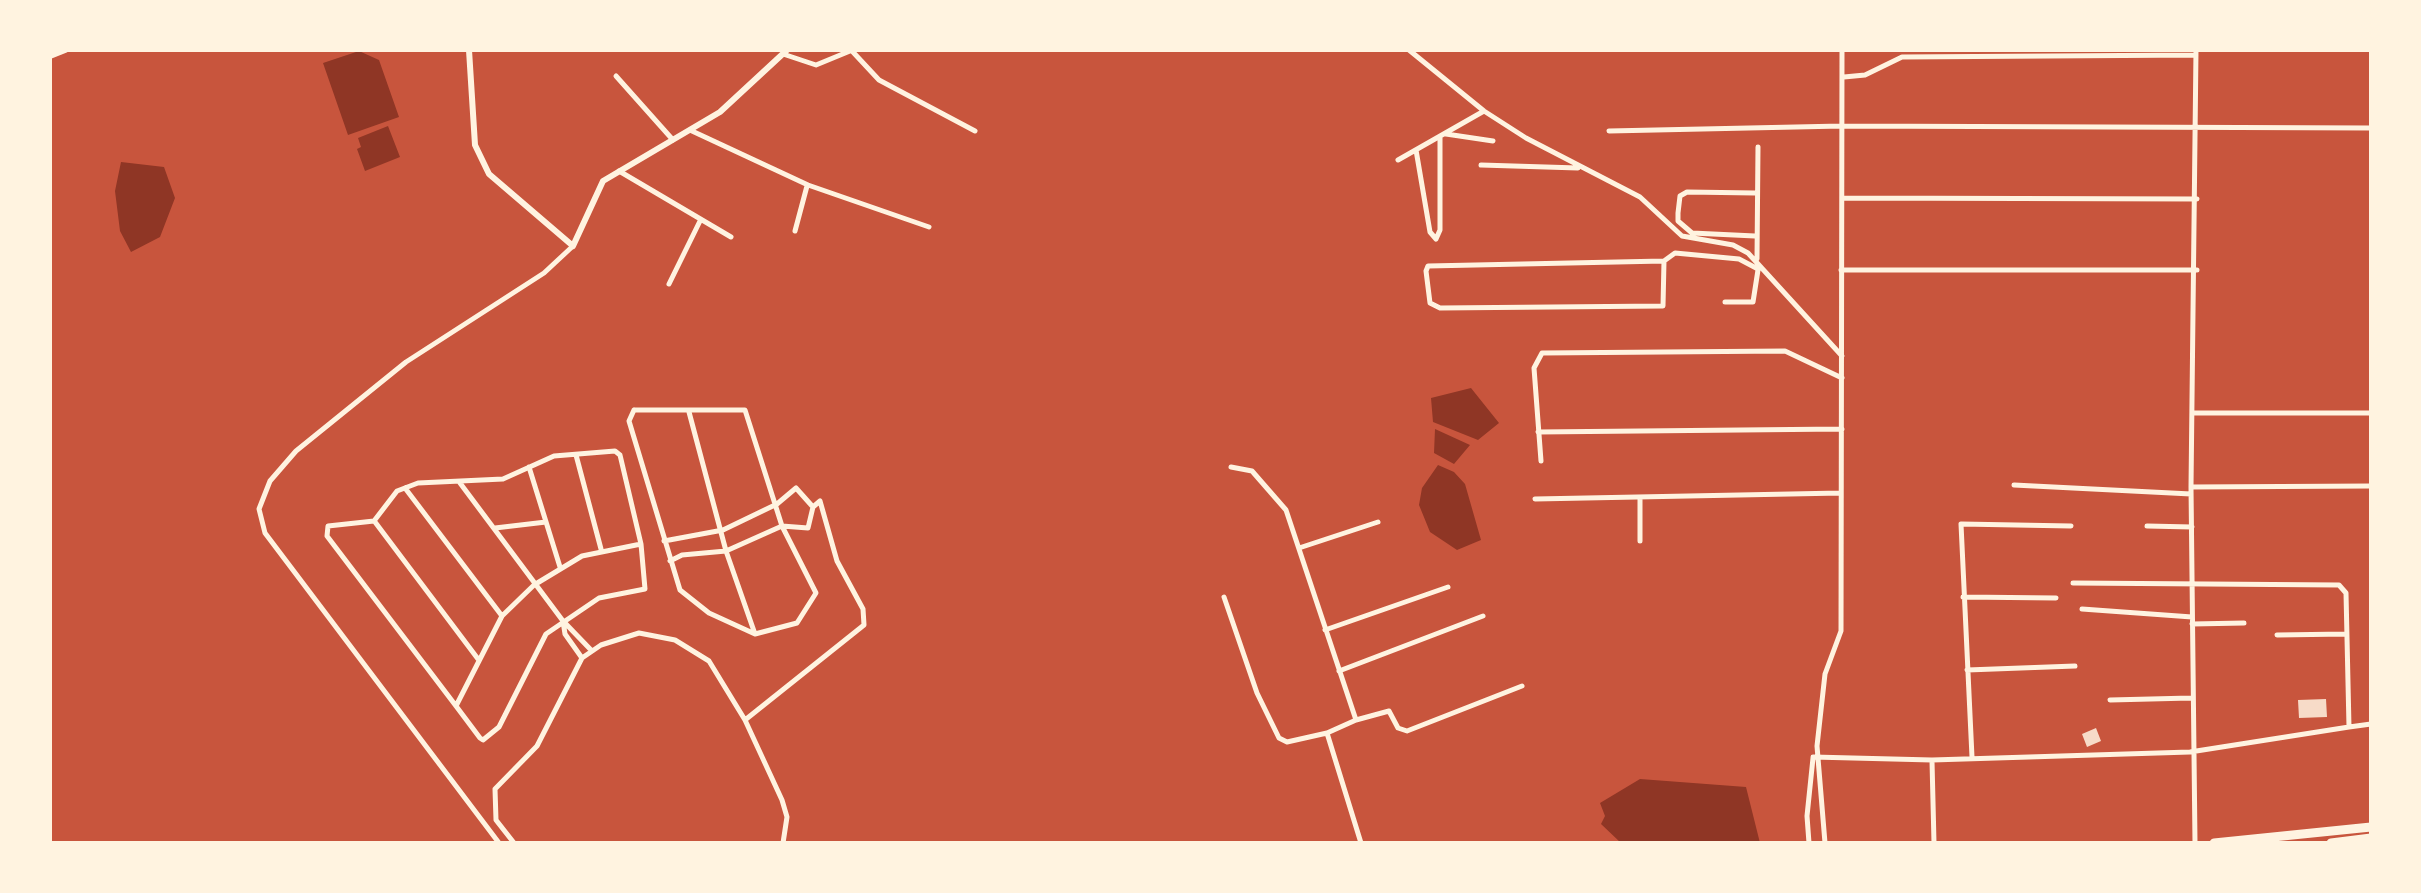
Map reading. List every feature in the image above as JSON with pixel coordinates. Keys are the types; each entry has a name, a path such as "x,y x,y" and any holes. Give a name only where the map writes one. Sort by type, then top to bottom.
{"highway":[{"path":"2214,843 2371,827"},
{"path":"2331,843 2371,838"}],"street":[{"path":"50,56 65,50"},
{"path":"470,50 475,145 489,174 573,246"},
{"path":"499,843 265,533 259,509 270,481 296,450 406,362 544,272 573,246 603,181 692,131 737,98 785,52 816,65 852,50 879,80 975,130"},
{"path":"1410,50 1484,111 1581,168 1640,196 1682,236 1732,245 1757,265 1842,356"},
{"path":"1825,843 1817,746 1825,674 1841,631 1842,50"},
{"path":"1842,76 1865,75 1902,58 2196,53 2190,752 2195,843"},
{"path":"616,76 673,140"},
{"path":"1398,160 1484,111"},
{"path":"1609,131 1842,126 2371,128"},
{"path":"692,131 808,185 929,227"},
{"path":"1442,135 1492,141"},
{"path":"1416,150 1430,232 1436,239 1440,230 1442,135"},
{"path":"1726,302 1753,302 1758,147"},
{"path":"1481,165 1581,168"},
{"path":"617,170 731,237"},
{"path":"795,231 808,185"},
{"path":"1755,193 1687,192 1679,199 1678,213 1678,220 1692,233 1755,236"},
{"path":"1842,198 2197,198"},
{"path":"669,284 700,221"},
{"path":"1664,261 1663,306 1440,308 1430,302 1426,271 1428,266 1664,261 1675,253 1724,256 1757,265"},
{"path":"1841,270 2197,270"},
{"path":"1541,461 1534,368 1542,354 1785,351 1842,378"},
{"path":"634,410 689,412 745,410 782,526 816,593 815,601 797,623 755,634 709,613 680,590 629,421 634,410"},
{"path":"689,412 726,551 755,634"},
{"path":"2193,412 2371,413"},
{"path":"1538,432 1842,429"},
{"path":"615,452 620,456 641,544 645,590 599,598 563,622 535,650 493,733 480,738 327,536 332,524 374,520 397,491 418,483 503,479 554,456 575,454 615,452"},
{"path":"575,454 601,549"},
{"path":"529,467 560,567"},
{"path":"1231,467 1252,471 1282,504 1356,720"},
{"path":"460,484 563,622 591,650"},
{"path":"2014,485 2191,490 2371,486"},
{"path":"405,488 502,616"},
{"path":"664,541 723,530 776,504 796,488 812,508"},
{"path":"1535,499 1841,493"},
{"path":"1640,498 1640,542"},
{"path":"670,562 682,556 726,551 782,526 808,528 812,508 820,501 837,561 864,610 864,624 745,720"},
{"path":"374,520 478,658"},
{"path":"493,528 546,522"},
{"path":"1299,548 1378,522"},
{"path":"1972,758 1961,524 2070,526"},
{"path":"2147,526 2192,527"},
{"path":"456,706 502,616 534,585 560,567 601,549 641,544"},
{"path":"2072,584 2340,585 2346,593 2349,727"},
{"path":"1325,630 1448,586"},
{"path":"1224,596 1257,693 1279,738 1287,742 1390,711 1397,727 1408,732 1522,686"},
{"path":"1963,597 2056,598"},
{"path":"2082,609 2244,623"},
{"path":"1339,670 1482,616"},
{"path":"563,622 565,634 582,658"},
{"path":"514,843 496,820 495,789 538,746 582,658 591,650 639,633 676,640 709,661 745,720 782,800 787,817 784,843"},
{"path":"2276,634 2346,634"},
{"path":"1966,670 2075,666"},
{"path":"2110,700 2191,698"},
{"path":"1817,758 1932,760 2190,752 2371,724"},
{"path":"1327,733 1361,843"},
{"path":"1809,843 1806,816 1817,758"},
{"path":"1932,760 1934,843"}],"shaded area":[{"path":"359,51 379,60 399,117 348,135 323,63"},
{"path":"388,126 400,157 365,171 357,149 361,147 358,138"},
{"path":"121,162 164,167 175,198 160,237 131,252 120,231 115,191"},
{"path":"1471,388 1499,423 1478,440 1433,422 1431,398"},
{"path":"1435,429 1470,445 1454,464 1434,453"},
{"path":"1438,465 1454,472 1465,484 1481,540 1457,550 1430,532 1419,505 1422,488"},
{"path":"1640,779 1746,787 1760,843 1621,843 1601,824 1605,816 1600,803"}],"building":[{"path":"2326,699 2327,717 2299,718 2298,700"},
{"path":"2096,728 2101,741 2087,747 2082,734"}]}
